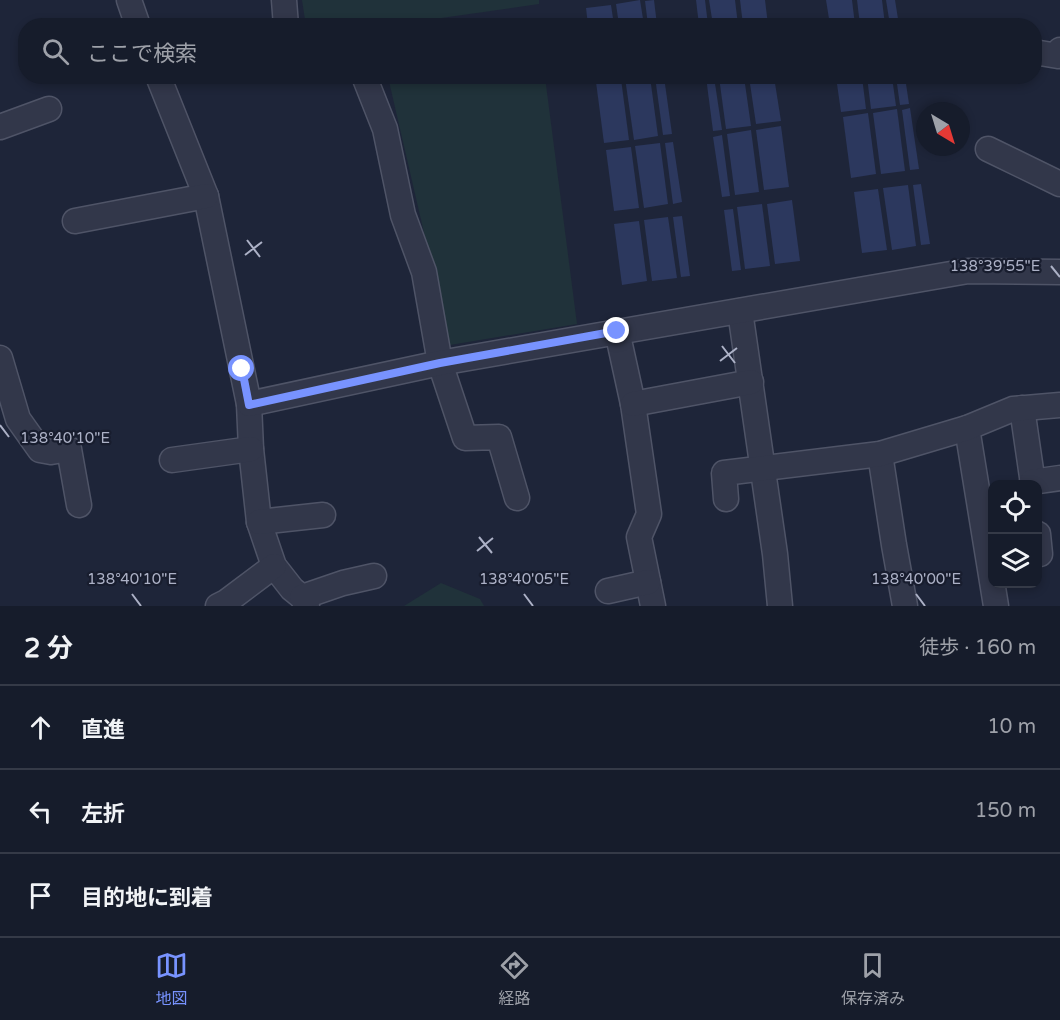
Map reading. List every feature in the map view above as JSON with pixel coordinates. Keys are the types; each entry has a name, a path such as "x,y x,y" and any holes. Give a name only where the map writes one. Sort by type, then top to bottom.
{"street":[{"path":"129,0 135,18"},
{"path":"284,0 285,18"},
{"path":"1042,53 1058,56 1060,50"},
{"path":"161,84 206,196 249,405 251,449 260,522 274,566 305,602 343,583 374,576"},
{"path":"367,84 385,129 403,215 424,272 440,363 465,438 499,437 517,498"},
{"path":"0,127 49,108"},
{"path":"988,149 1060,184"},
{"path":"75,221 206,196"},
{"path":"249,405 440,363 968,272 1060,272"},
{"path":"740,311 775,554 780,606"},
{"path":"617,331 633,404 650,514 639,537 653,606"},
{"path":"0,358 18,419 40,450 51,452 69,449 79,505"},
{"path":"633,404 751,382"},
{"path":"726,499 724,473 880,454 967,428 1013,409 1060,405"},
{"path":"1022,408 1032,480"},
{"path":"967,428 996,606"},
{"path":"172,460 251,449"},
{"path":"880,454 905,606"},
{"path":"1042,481 1060,478"},
{"path":"260,522 323,515"},
{"path":"219,606 274,566"},
{"path":"608,591 648,582"}],"shaded area":[{"path":"302,0 539,0 539,4 441,18 305,18"},
{"path":"390,84 546,84 577,324 450,345"},
{"path":"441,583 480,599 484,606 404,606"}],"water":[{"path":"640,0 643,18 618,18 616,4"},
{"path":"654,0 656,18 647,18 645,1"},
{"path":"696,0 705,0 707,18 698,18"},
{"path":"709,0 735,0 737,18 712,18"},
{"path":"740,0 765,0 767,18 742,18"},
{"path":"826,0 852,0 854,18 829,18"},
{"path":"857,0 882,0 884,18 859,18"},
{"path":"886,0 895,0 898,18 889,18"},
{"path":"611,5 613,18 587,18 586,8"},
{"path":"596,84 622,84 629,140 604,143"},
{"path":"626,84 651,84 658,136 634,140"},
{"path":"656,84 665,84 672,134 663,135"},
{"path":"707,84 715,84 722,130 713,131"},
{"path":"720,84 745,84 751,126 726,129"},
{"path":"750,84 775,84 781,121 756,124"},
{"path":"837,84 863,84 866,109 841,112"},
{"path":"868,84 893,84 896,106 871,109"},
{"path":"897,84 906,84 909,104 900,105"},
{"path":"910,108 919,169 910,170 902,110"},
{"path":"897,109 905,171 881,174 873,113"},
{"path":"868,113 876,174 851,178 843,117"},
{"path":"781,126 789,187 764,190 756,130"},
{"path":"751,130 759,192 735,195 727,134"},
{"path":"722,135 730,196 722,197 713,137"},
{"path":"673,142 682,202 673,204 665,143"},
{"path":"660,143 668,204 644,208 635,146"},
{"path":"631,147 639,208 614,211 606,150"},
{"path":"921,184 930,244 921,245 913,185"},
{"path":"908,185 916,246 892,250 883,188"},
{"path":"878,189 887,250 862,253 854,192"},
{"path":"792,200 800,261 775,264 767,204"},
{"path":"762,204 770,266 745,269 737,207"},
{"path":"733,209 741,270 732,271 724,210"},
{"path":"682,216 690,276 681,277 673,217"},
{"path":"668,217 677,278 652,281 644,220"},
{"path":"639,221 647,281 622,285 614,224"}],"route":[{"path":"242,369 249,405 440,363 617,331"}]}
